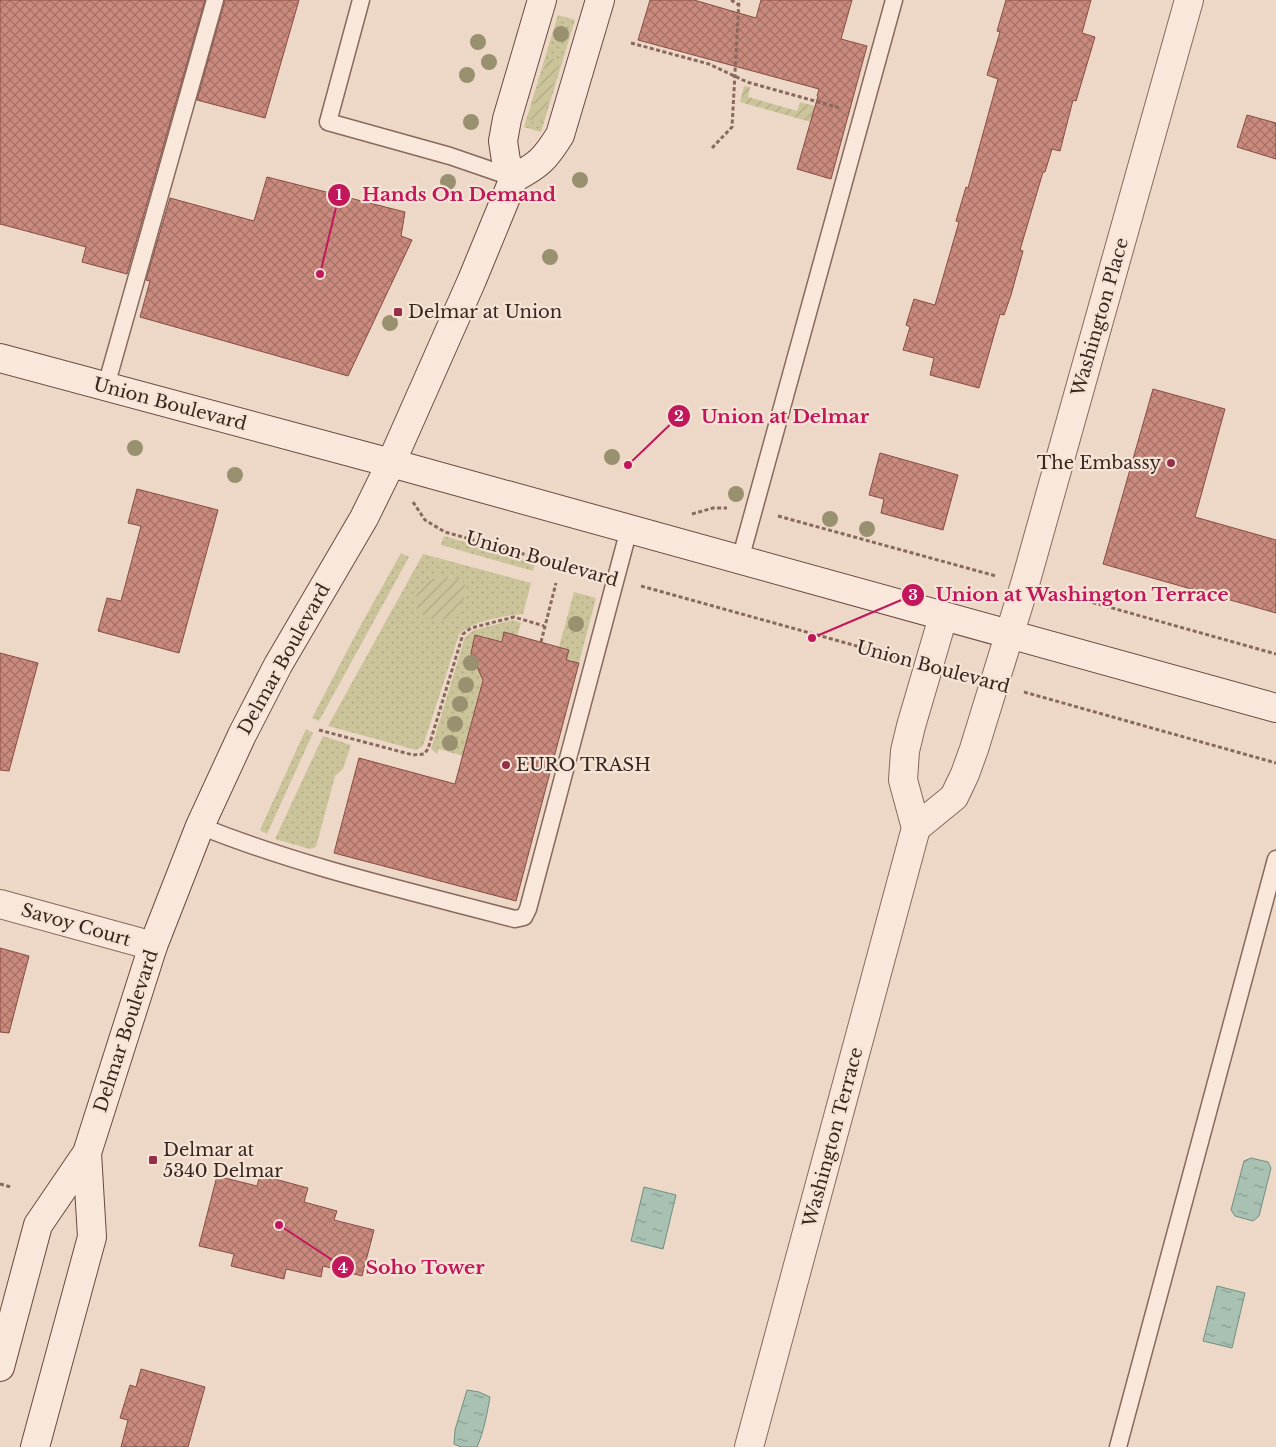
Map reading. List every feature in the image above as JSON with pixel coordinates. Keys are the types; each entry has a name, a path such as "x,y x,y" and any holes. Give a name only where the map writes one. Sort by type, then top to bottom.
{"main road":[{"path":"542,0 502,141 506,161 514,178 535,167 550,152 560,135 600,0"},
{"name":"Washington Place","path":"916,828 954,797 974,748 1025,584 1189,0"},
{"name":"Delmar Boulevard","path":"0,1367 38,1225 87,1153 153,946 200,826 242,735 274,674 364,518 391,463 472,280 514,178"},
{"name":"Union Boulevard","path":"0,358 391,463 1276,708"},
{"path":"916,828 903,780 905,750 943,616"},
{"name":"Washington Terrace","path":"749,1447 916,828"},
{"name":"Savoy Court","path":"0,904 153,946"},
{"name":"Delmar Boulevard","path":"35,1447 92,1237 87,1153"}],"lane":[{"path":"106,386 215,0"},
{"path":"361,0 328,122 442,154 514,178"},
{"path":"740,560 894,0"},
{"path":"200,826 245,844 307,864 515,919 524,917 528,909 629,530"},
{"path":"1118,1447 1276,859"}],"path":[{"path":"731,0 739,5"},
{"path":"712,148 732,127 739,0"},
{"path":"631,43 709,64 746,82 840,108 842,102"},
{"path":"685,515 713,508 753,510 1276,654"},
{"name":"Union Boulevard","path":"445,532 929,666"},
{"path":"541,642 556,583"},
{"path":"320,730 413,755 424,754 428,749 463,634 471,628 514,617 544,626"},
{"name":"Union Boulevard","path":"994,684 1276,763"},
{"path":"0,1184 11,1187"}],"shaded area":[{"path":"558,15 575,20 541,132 524,127"},
{"path":"552,58 559,62 559,67 542,121 536,124 530,120 530,117 546,63"},
{"path":"744,86 750,87 748,97 797,111 800,102 825,109 811,122 740,102"},
{"path":"444,536 535,563 533,571 441,545"},
{"path":"401,553 409,557 319,721 312,718 357,632"},
{"path":"423,554 531,583 523,614 479,623 464,630 459,635 423,746 416,750 328,726","holes":["454,577 419,587 432,578"]},
{"path":"439,577 458,579 467,587 456,612 449,618 438,620 422,615 418,611 415,600 423,583 429,579"},
{"path":"574,592 596,598 579,663 566,660 569,650 559,647"},
{"path":"513,620 521,623 517,636 504,632 502,642 482,636 474,641 471,653 475,661 486,664 463,756 439,749 437,754 431,749 465,637 474,630"},
{"path":"306,729 313,733 267,834 260,830"},
{"path":"323,736 351,745 343,769 335,776 316,847 310,849 275,839"}],"water":[{"path":"1251,1158 1268,1162 1271,1168 1259,1216 1253,1221 1235,1216 1231,1210 1244,1161"},
{"path":"644,1187 676,1195 663,1249 631,1241"},
{"path":"1217,1286 1245,1293 1232,1348 1203,1341"},
{"path":"467,1390 479,1392 490,1397 477,1447 461,1447 454,1444 455,1430"}],"building":[{"path":"0,0 205,0 127,274 82,262 86,247 0,224"},
{"path":"225,0 299,0 265,118 197,100"},
{"path":"650,0 694,0 756,18 761,0 852,0 841,39 867,46 831,179 797,169 819,89 638,40"},
{"path":"1006,0 1091,0 1082,33 1095,37 1076,101 1073,100 1060,151 1052,149 1045,172 1043,172 1020,250 1023,251 1011,295 1004,315 1000,314 979,388 930,375 934,358 903,350 910,327 906,325 914,299 935,305 959,222 956,221 966,187 968,188 998,79 987,75 1000,32 997,31"},
{"path":"1247,115 1276,123 1276,159 1237,147"},
{"path":"267,177 405,212 401,236 412,240 348,376 140,317 150,281 146,280 170,198 254,221"},
{"name":"The Embassy","path":"1153,389 1225,409 1195,517 1276,540 1276,613 1103,564"},
{"path":"880,453 958,475 943,530 881,513 884,499 869,495"},
{"path":"137,489 218,510 179,653 98,631 107,598 121,601 141,526 128,523"},
{"name":"EURO TRASH","path":"504,632 569,650 566,660 579,663 516,901 334,853 359,758 455,784 483,680 471,653 475,635 502,642"},
{"path":"0,653 38,663 9,771 0,770"},
{"path":"0,948 29,956 9,1033 0,1032"},
{"path":"260,1175 308,1188 304,1202 337,1211 334,1220 374,1230 362,1276 323,1266 321,1277 286,1269 284,1279 231,1266 234,1254 199,1246 217,1176 257,1186"},
{"path":"141,1369 205,1387 188,1447 121,1447 128,1420 120,1418 130,1385 136,1387"}],"place":[{"name":"Hands On Demand","path":"320,274"},
{"name":"Delmar at Union","path":"398,312"},
{"name":"The Embassy","path":"1171,463"},
{"name":"Union at Delmar","path":"628,465"},
{"name":"Union at Washington Terrace","path":"812,638"},
{"name":"EURO TRASH","path":"506,765"},
{"name":"Delmar at 5340 Delmar","path":"153,1160"},
{"name":"Soho Tower","path":"279,1225"}]}
